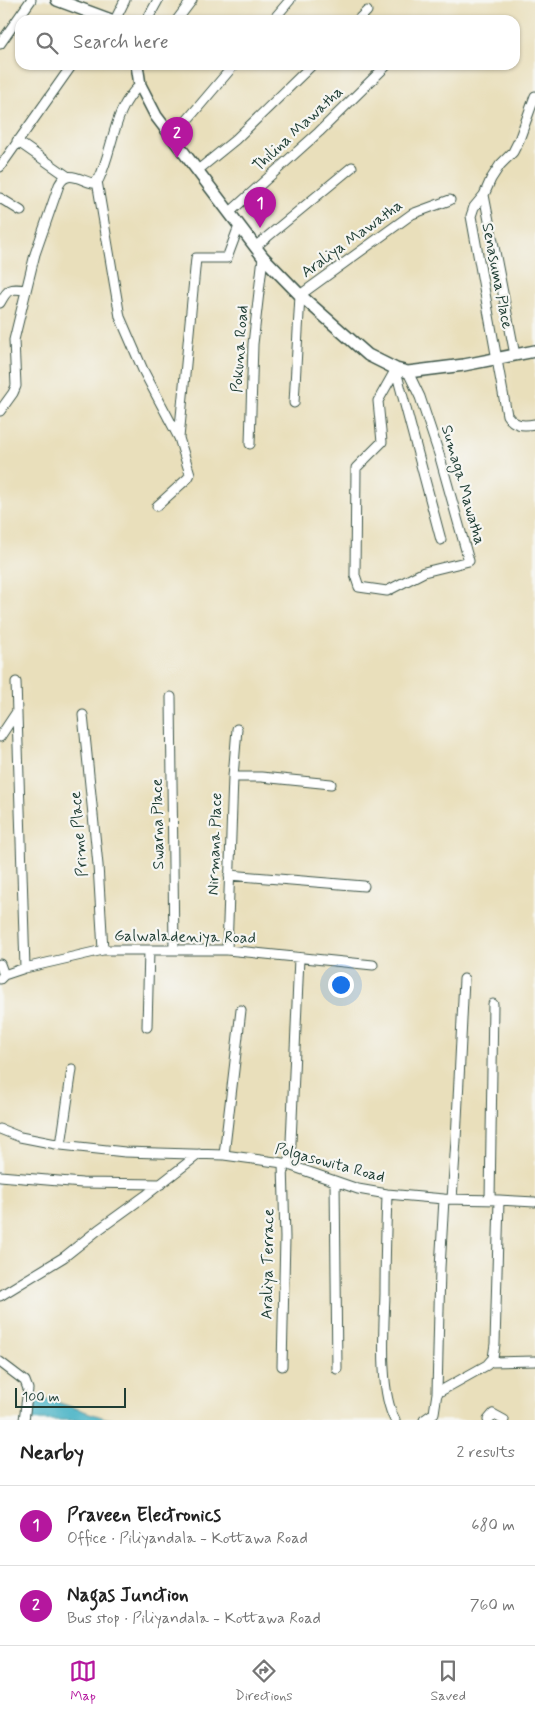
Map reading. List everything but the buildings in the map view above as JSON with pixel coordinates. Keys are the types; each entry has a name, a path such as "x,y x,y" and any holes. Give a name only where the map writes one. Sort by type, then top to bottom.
{"main road":[{"path":"57,0 96,15"},
{"path":"139,70 140,85 156,116 263,257 300,295 368,354 400,370 464,365 535,350"}],"street":[{"path":"20,15 31,0"},
{"path":"113,15 125,0"},
{"path":"150,15 158,0"},
{"path":"181,15 192,0"},
{"path":"277,15 290,0"},
{"path":"364,15 367,12"},
{"path":"0,44 15,23"},
{"path":"0,167 68,70"},
{"path":"172,138 230,70"},
{"path":"198,170 235,140 307,70"},
{"name":"Thilina Mawatha","path":"228,213 319,132 382,70"},
{"path":"140,85 131,93 122,108 101,175 97,181 120,317 143,370 179,438 190,474 157,506"},
{"name":"Senasuma Place","path":"535,96 513,152 500,165 484,195 472,211 471,223 508,415 510,420 519,425 535,424"},
{"path":"17,142 67,176 77,177 89,182 97,181"},
{"path":"255,247 352,167"},
{"path":"0,411 16,386 14,340 35,254 57,189 61,180 67,176"},
{"path":"484,195 516,355"},
{"path":"0,198 21,211"},
{"name":"Araliya Mawatha","path":"300,295 412,214 450,200"},
{"path":"179,438 196,258 227,258 240,226"},
{"name":"Pokuna Road","path":"250,444 253,344 263,257"},
{"path":"0,303 6,293 12,289 26,290"},
{"path":"294,403 300,295"},
{"path":"400,370 442,540"},
{"name":"Sumaga Mawatha","path":"400,370 420,397 439,454 469,561 424,572 387,591 359,587 355,576 356,468 382,442 378,401 400,370"},
{"path":"16,682 25,968"},
{"name":"Swarna Place","path":"172,697 174,950"},
{"path":"0,737 16,713"},
{"name":"Prime Place","path":"83,715 98,866 103,950"},
{"path":"233,778 237,729"},
{"name":"Nirmana Place","path":"226,950 233,778 261,777 331,784"},
{"path":"229,875 364,886"},
{"name":"Galwaladeniya Road","path":"2,977 25,968 103,950 226,950 373,965"},
{"path":"147,1027 149,950"},
{"name":"Araliya Terrace","path":"282,1366 286,1164 299,958"},
{"path":"0,964 2,977"},
{"path":"424,1420 434,1413 437,1393 440,1268 456,1140 464,979"},
{"path":"437,1393 487,1365 494,1358 494,1004"},
{"path":"224,1155 241,1010"},
{"path":"61,1145 72,1069"},
{"name":"Polgasowita Road","path":"0,1129 20,1137 61,1145 125,1152 224,1155 286,1164 358,1188 387,1194 448,1199 535,1202"},
{"path":"0,1296 64,1258 199,1154"},
{"path":"0,1176 82,1183 161,1184"},
{"path":"335,1181 337,1369"},
{"path":"387,1194 384,1324 385,1386 390,1412 395,1420"},
{"path":"490,1362 535,1361"},
{"path":"0,1362 25,1381 28,1389 24,1420"},
{"path":"488,1420 493,1414 504,1420"}],"water":[{"path":"36,1395 105,1418 118,1420 30,1420"}],"place":[{"name":"Nagas Junction","path":"177,158"},
{"name":"Praveen Electronics","path":"260,228"}]}
